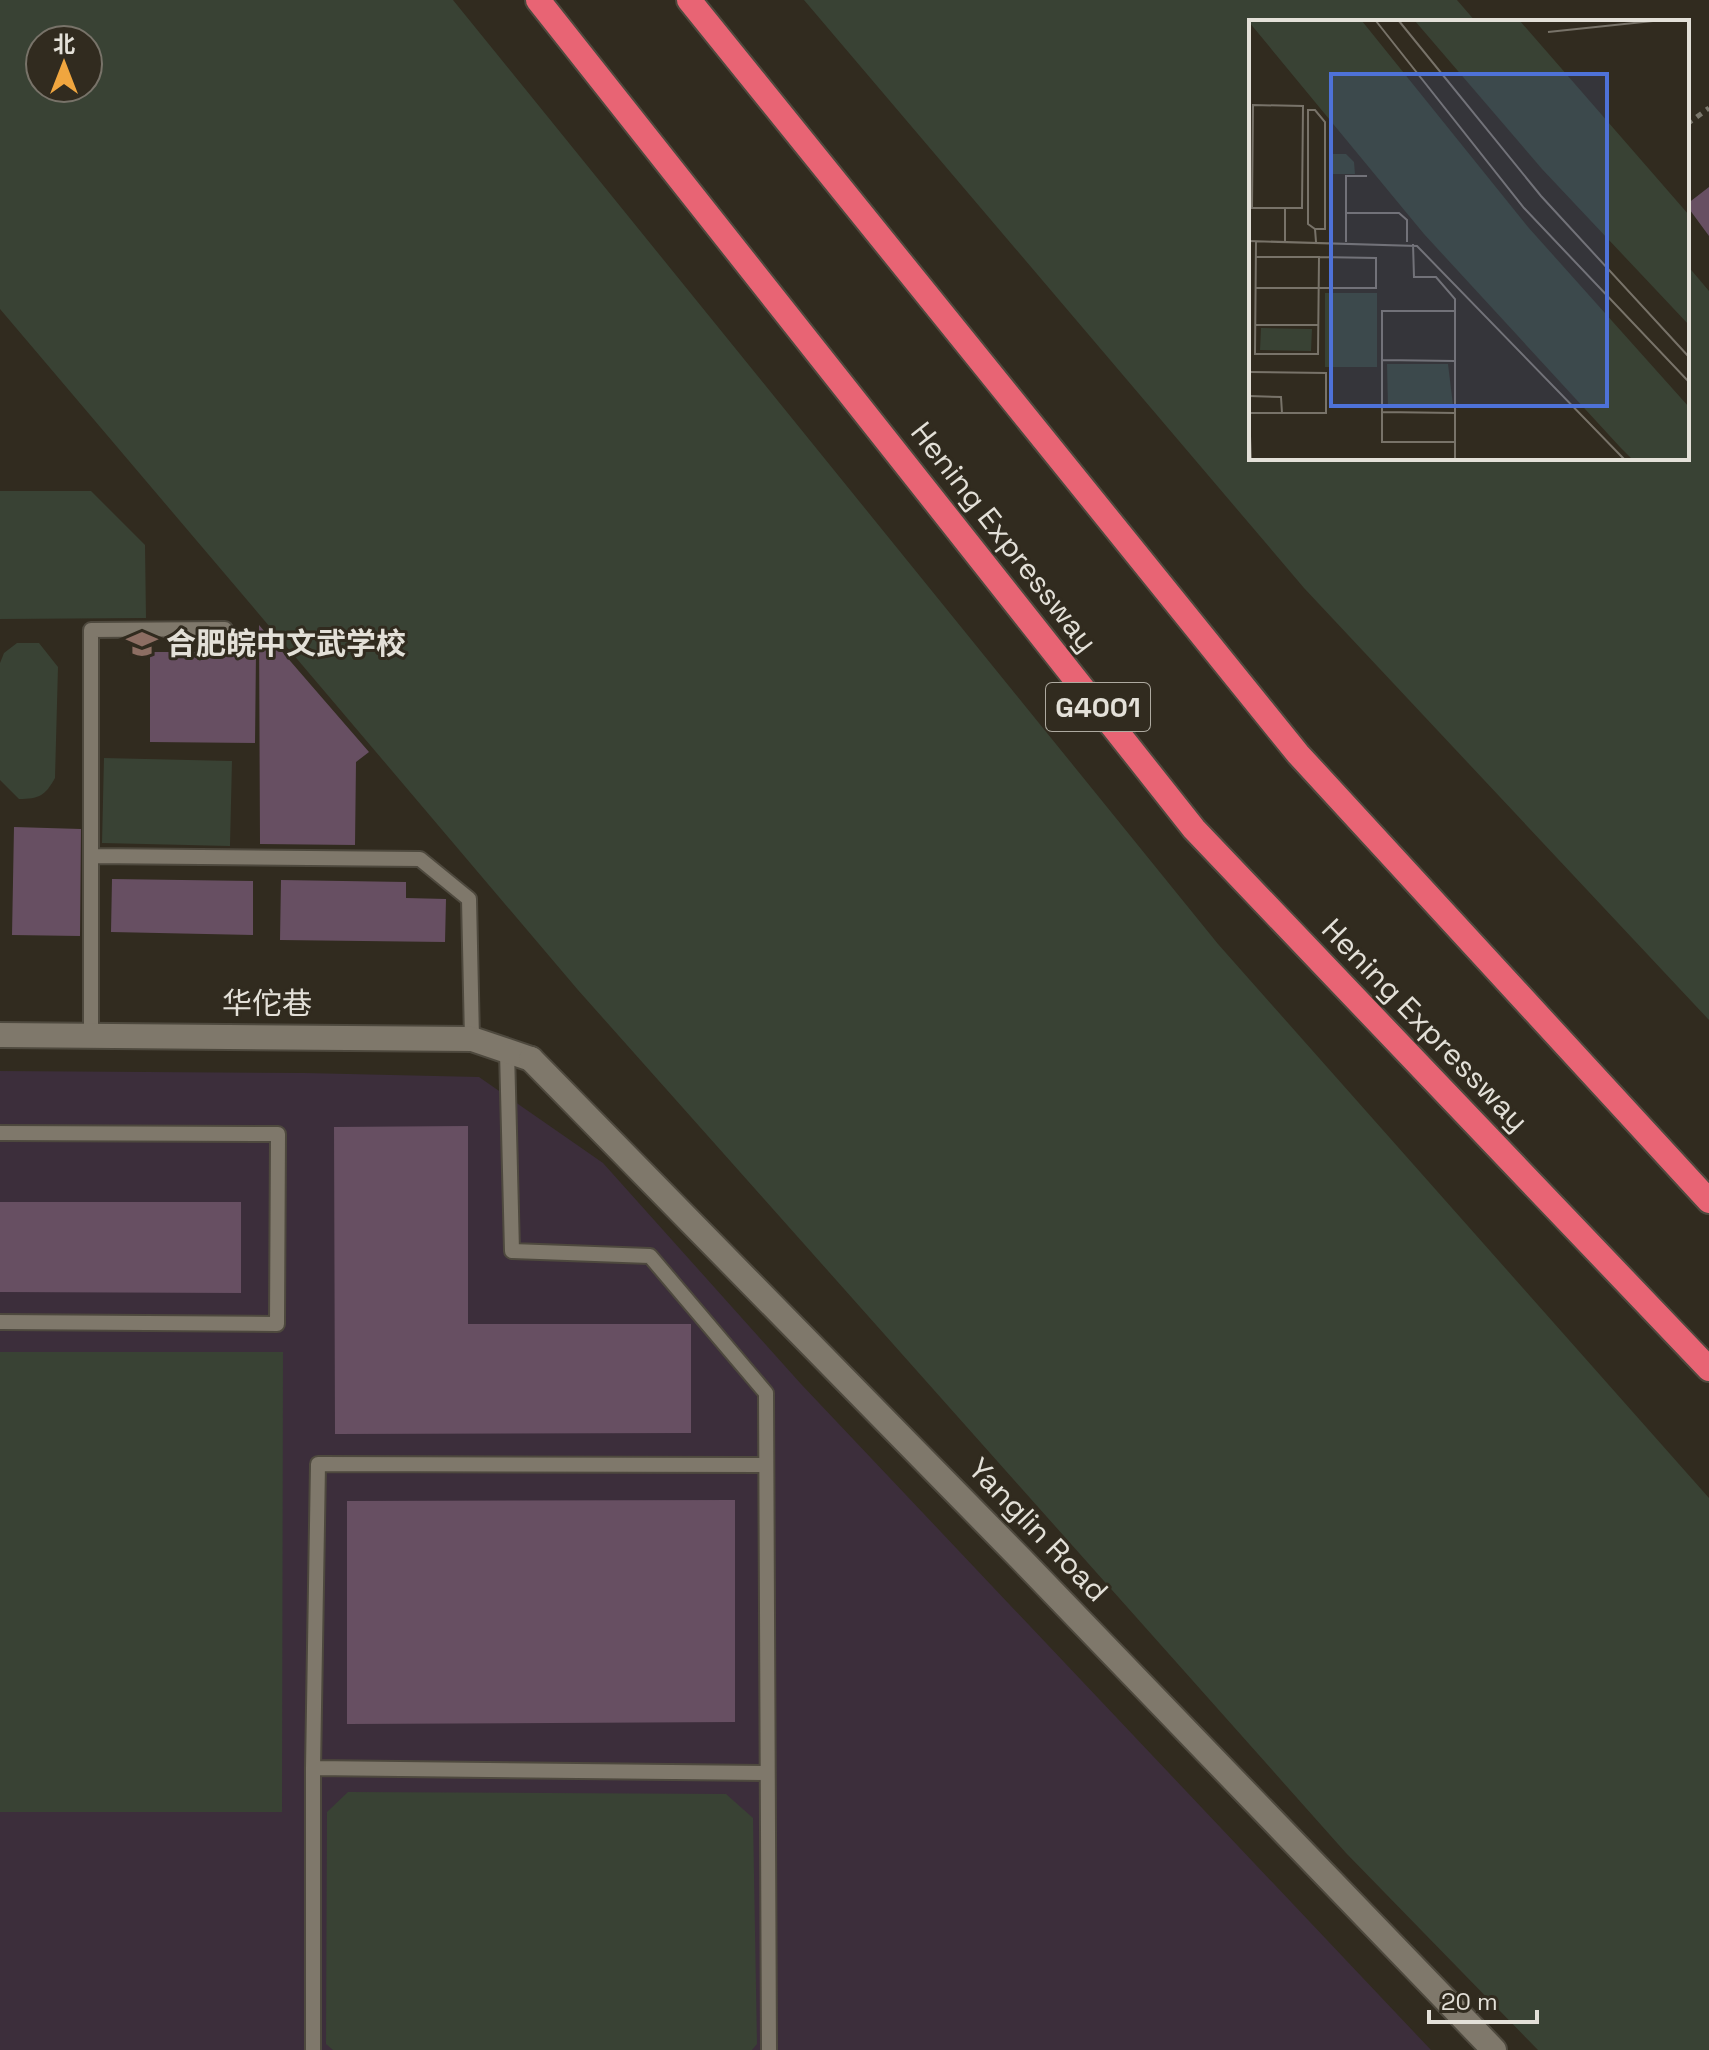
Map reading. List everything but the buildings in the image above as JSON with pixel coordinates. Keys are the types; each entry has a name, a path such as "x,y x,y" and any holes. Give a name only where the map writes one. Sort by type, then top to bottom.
{"highway":[{"name":"Hening Expressway","path":"538,0 1194,829 1709,1369"},
{"path":"689,0 1298,754 1709,1201"}],"street":[{"name":"华佗巷","path":"0,1035 472,1039 531,1059"},
{"name":"Yanglin Road","path":"531,1059 1009,1546 1494,2050"}],"lane":[{"path":"91,1035 91,630 225,629"},
{"path":"91,856 420,859 469,899 472,1039"},
{"path":"507,1051 512,1251 650,1256 766,1393 769,2050"},
{"path":"0,1133 278,1134 278,1149 277,1324 0,1322"},
{"path":"313,2050 313,1768 318,1464 766,1465"},
{"path":"313,1768 767,1773"}],"path":[{"path":"1689,123 1709,108"}],"shaded area":[{"path":"0,1071 479,1077 603,1163 801,1384 1431,2050 0,2050"}],"green space":[{"path":"0,0 453,0 1218,944 1709,1498 1709,2050 1538,2050 1346,1853 578,990 0,309"},
{"path":"804,0 1457,0 1474,20 1249,20 1249,460 1689,460 1689,267 1709,291 1709,1020 1304,588"},
{"path":"0,491 91,491 145,545 146,618 0,619"},
{"path":"17,643 39,643 58,667 55,778 41,795 26,799 19,799 0,780 0,663 4,653"},
{"path":"104,758 232,761 230,846 102,843"},
{"path":"0,1352 283,1352 282,1812 0,1812"},
{"path":"348,1792 726,1794 753,1818 757,2044 752,2050 333,2050 326,2044 327,1812"}],"place":[{"name":"合肥皖中文武学校","path":"142,644"}]}
